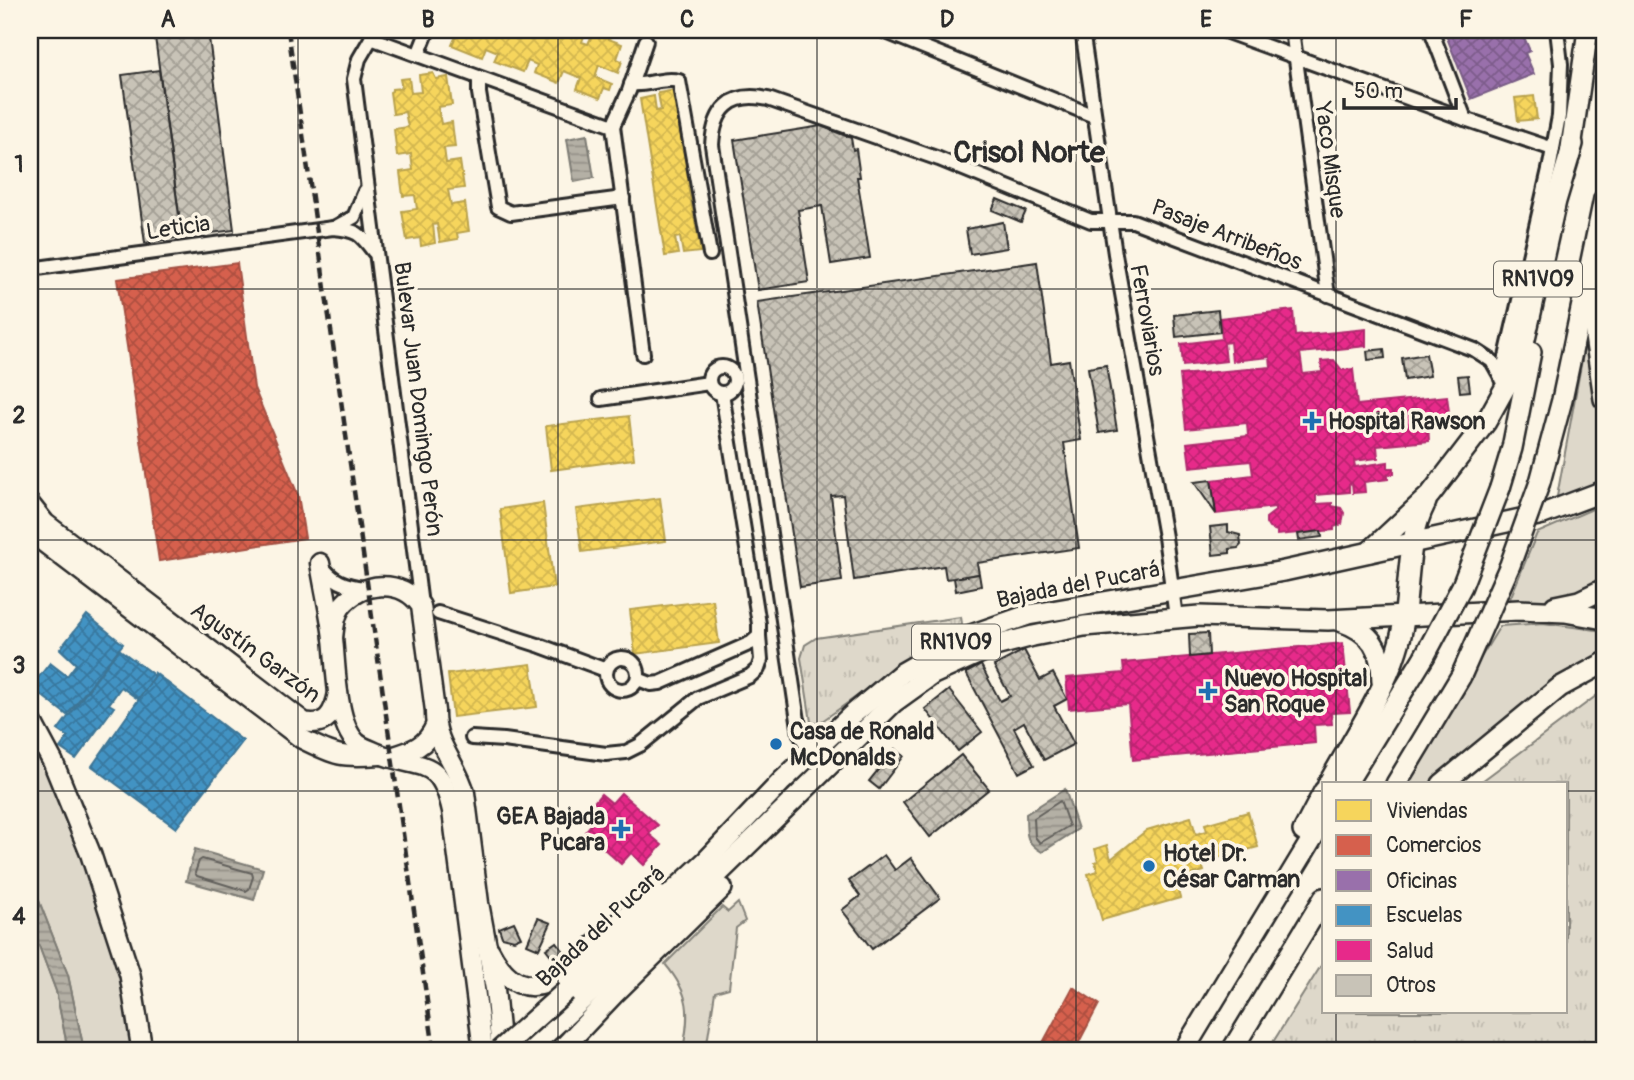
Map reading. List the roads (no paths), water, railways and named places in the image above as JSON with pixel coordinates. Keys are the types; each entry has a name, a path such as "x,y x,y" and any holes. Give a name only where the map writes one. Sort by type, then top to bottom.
{"main road":[{"name":"RN1V09","path":"1369,552 1430,495 1494,410 1518,363 1556,201 1573,144 1588,30"},
{"path":"1347,782 1424,657 1462,586 1500,488 1512,448 1573,144"},
{"name":"RN1V09","path":"1604,199 1596,234 1593,308 1604,399"},
{"path":"1397,782 1461,676 1510,565 1540,482 1562,401 1596,234"},
{"name":"Bajada del Pucará","path":"528,1050 572,998 782,781 860,708 902,673 929,656 974,634 1028,615 1284,571 1544,514 1604,491"},
{"path":"1329,782 1398,649 1416,524 1430,495"},
{"name":"Agustín Garzón","path":"30,504 45,523 304,722 312,724 326,720 335,709 339,690"},
{"name":"Agustín Garzón","path":"30,532 302,739 324,752 338,755 387,756"},
{"path":"320,564 339,690"},
{"path":"332,638 338,612 364,588 402,589 416,598 421,606"},
{"name":"RN1V09","path":"1519,610 1563,605 1585,599 1604,589"},
{"name":"Bulevar Juan Domingo Perón","path":"421,606 435,726 444,751 460,777 464,793 479,903 489,950 501,1050"},
{"name":"Bajada del Pucará","path":"501,1050 572,998 720,872 894,702 933,674 971,655 1049,632 1177,617 1335,620 1519,610 1565,612 1604,619"},
{"path":"1335,620 1362,631 1370,640 1378,651 1382,666 1382,683"},
{"path":"1444,782 1560,687 1604,663"},
{"name":"Agustín Garzón","path":"339,690 347,729 352,736 363,747 387,756"},
{"path":"30,719 75,811 152,1050"},
{"path":"387,756 421,746 435,726"},
{"path":"387,756 431,769 441,777 447,790 483,1050"},
{"path":"561,1050 767,843 818,775"},
{"path":"489,950 498,968 516,982 538,987 550,983 726,825 782,781"},
{"path":"1264,915 1284,869 1322,796"},
{"path":"1184,1050 1322,822"},
{"path":"1232,1050 1322,901"},
{"path":"1292,949 1322,915"},
{"path":"130,975 142,1050"}],"street":[{"path":"418,55 428,30"},
{"path":"881,30 1094,116"},
{"path":"918,30 919,45"},
{"name":"Ferroviarios","path":"1082,30 1177,617"},
{"path":"1222,30 1465,120 1553,149"},
{"name":"Yaco Misque","path":"1293,30 1328,295"},
{"path":"1431,30 1465,120"},
{"path":"1550,30 1559,51"},
{"path":"1494,410 1553,149 1561,96 1557,30"},
{"path":"374,34 418,55 613,127"},
{"name":"Bulevar Juan Domingo Perón","path":"374,34 359,59 354,79 421,606"},
{"path":"643,354 613,127 646,41"},
{"path":"479,78 498,207 511,213 622,198"},
{"path":"631,84 642,85 673,79 679,81 710,254"},
{"name":"Pasaje Arribeños","path":"811,754 800,734 712,145 713,130 719,114 728,103 738,97 751,95 768,99 939,159 1091,221 1133,221 1475,350 1492,361 1501,377"},
{"path":"1550,165 1556,201"},
{"path":"333,228 354,218 366,187"},
{"name":"Leticia","path":"30,269 333,228 355,231 376,256"},
{"path":"720,367 728,368 734,375 735,383 730,391 722,393 713,390 709,383 712,371 720,367"},
{"path":"600,399 709,383"},
{"path":"472,738 606,754 625,752 640,745 698,698 750,676 758,669 761,660 759,624 722,393"},
{"path":"320,564 338,581 352,587 364,588"},
{"path":"438,613 606,670"},
{"path":"638,678 651,684 660,683 751,643 759,636"},
{"path":"621,657 627,658 635,663 638,678 632,688 621,690 611,686 606,670 612,661 621,657"}],"water":[{"path":"587,135 594,178 574,182 567,139"},
{"path":"1065,789 1078,829 1042,852 1029,840 1026,814"},
{"path":"195,849 263,869 254,900 186,881"},
{"path":"30,878 68,975 84,1050 68,1050 56,991 30,922"}],"railway":[{"path":"288,30 434,1050"}],"place":[{"name":"Hospital Rawson","path":"1312,421"},
{"name":"Nuevo Hospital San Roque","path":"1208,691"},
{"name":"Casa de Ronald McDonalds","path":"776,744"},
{"name":"GEA Bajada Pucara","path":"621,829"},
{"name":"Hotel Dr. César Carman","path":"1149,866"}],"district":[{"name":"Crisol Norte","path":"1029,152"}]}
